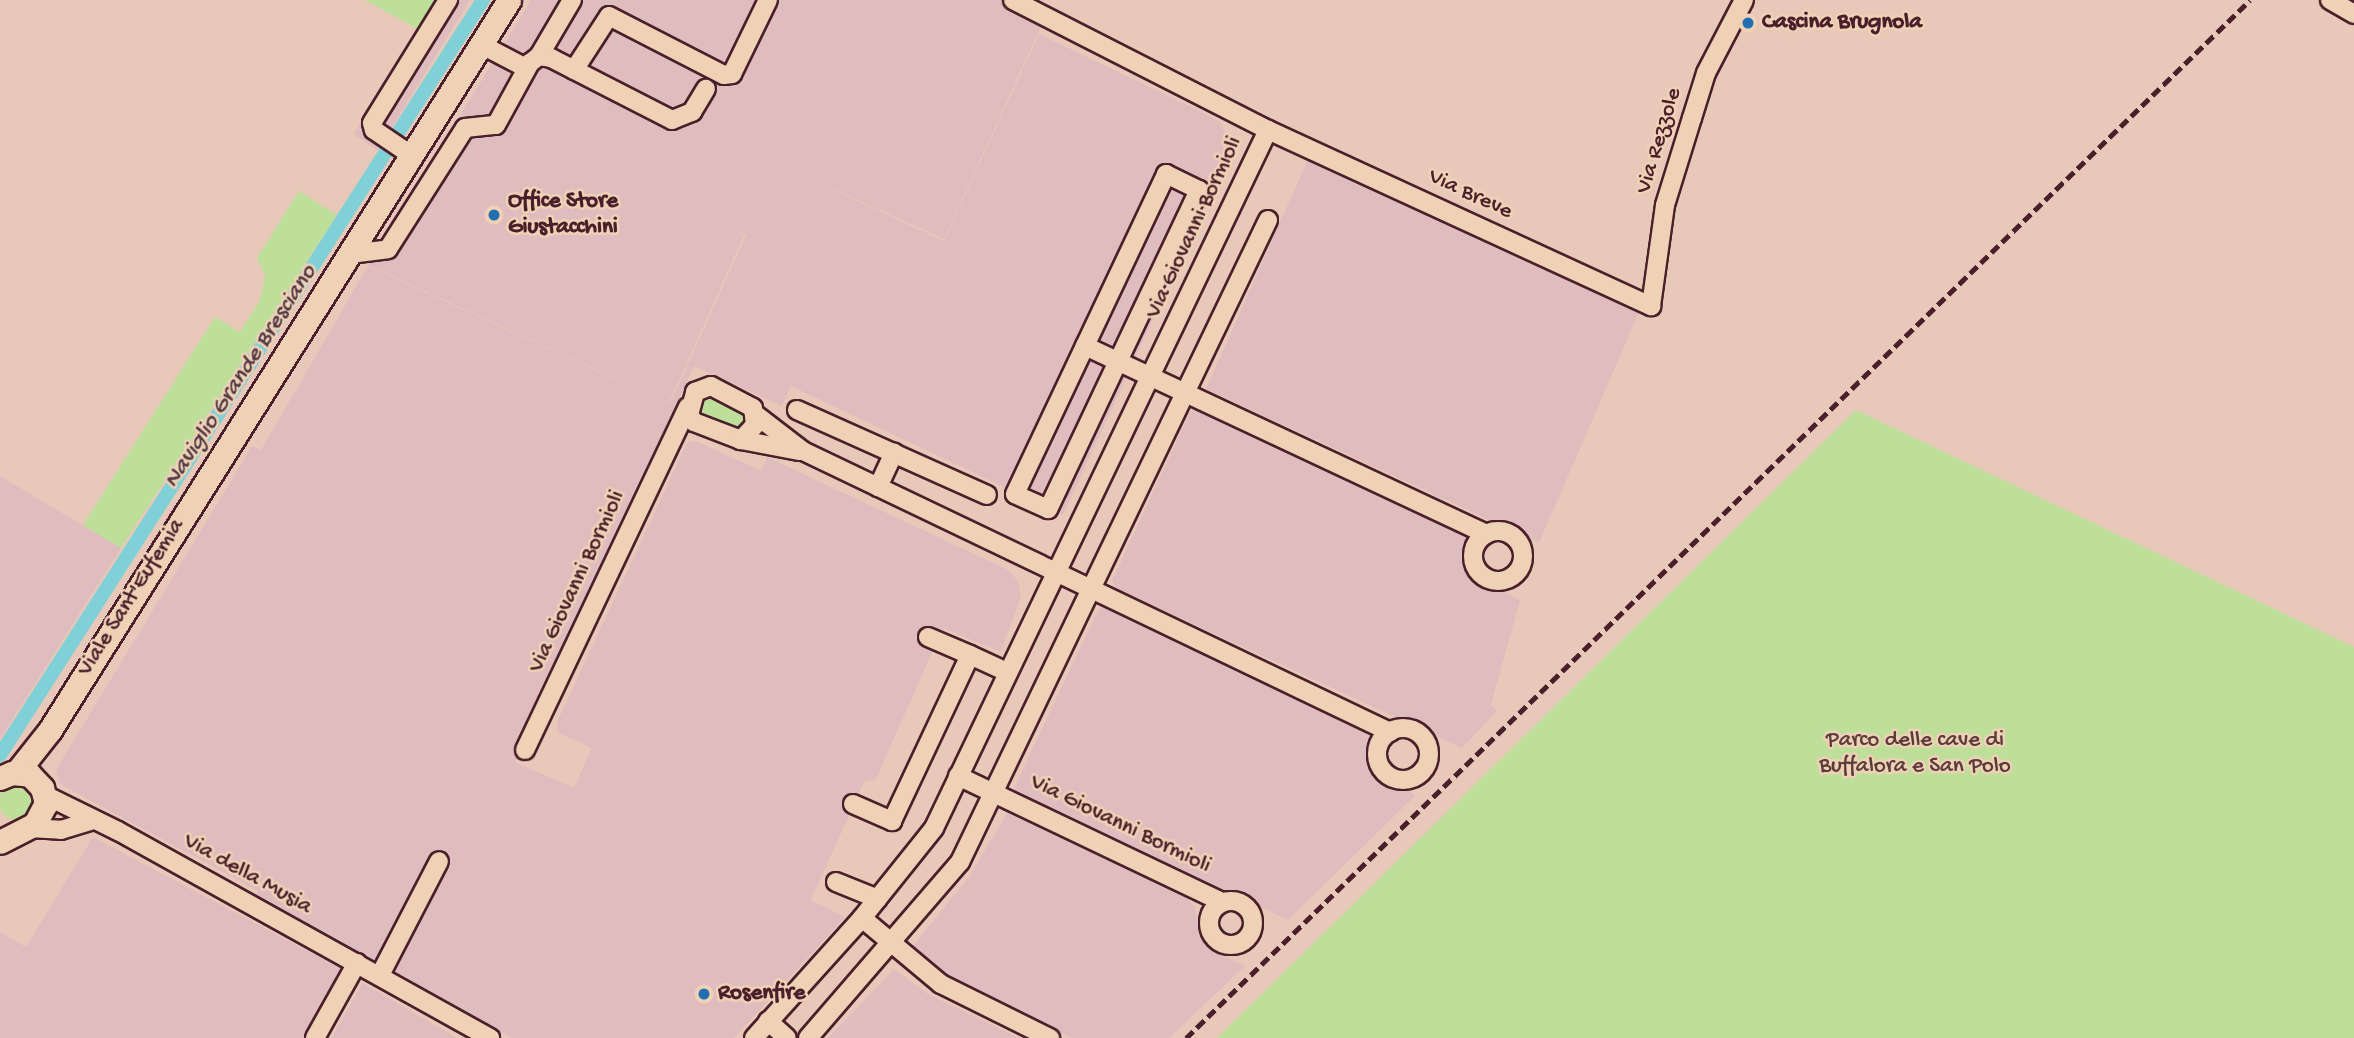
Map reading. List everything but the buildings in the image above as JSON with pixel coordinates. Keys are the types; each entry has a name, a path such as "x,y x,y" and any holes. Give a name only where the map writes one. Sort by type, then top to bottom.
{"main road":[{"name":"Viale Sant'Eufemia","path":"43,790 5,775 50,730 350,254 405,151 509,0"},
{"name":"Viale Sant'Eufemia","path":"11,831 40,818 50,730"}],"street":[{"path":"405,151 372,127 373,120 448,0"},
{"path":"350,254 388,249 465,128 496,125 572,0"},
{"path":"574,70 609,16 724,75 732,74 768,0"},
{"name":"Via Giovanni Bormioli","path":"754,1038 862,918 934,828 1052,574 1152,376 1268,130 1013,0"},
{"name":"Via Rezzole","path":"1651,306 1665,205 1706,73 1744,0"},
{"path":"2330,0 2354,14"},
{"path":"480,44 533,62 574,70 672,120 692,112 706,89"},
{"name":"Via Breve","path":"1268,130 1651,306"},
{"name":"Via Giovanni Bormioli","path":"1166,174 1199,190 1048,509 1015,494 1085,346 1166,174"},
{"name":"Via Giovanni Bormioli","path":"808,1038 893,945 960,862 997,792 1268,220"},
{"path":"1085,346 1486,534"},
{"name":"Via Giovanni Bormioli","path":"526,750 676,435 691,415 695,392 711,386 748,403 756,415 803,451 1052,574 1390,732"},
{"path":"797,410 987,495"},
{"name":"Via Giovanni Bormioli","path":"691,415 741,440 803,451"},
{"path":"741,440 749,435 756,415"},
{"path":"878,487 894,453"},
{"path":"928,637 1007,672"},
{"path":"853,804 892,821 970,656"},
{"name":"Via Giovanni Bormioli","path":"958,776 997,792 1222,902"},
{"name":"Via della Musia","path":"43,790 91,821 118,831 490,1038"},
{"path":"11,831 61,830 91,821"},
{"path":"380,975 439,861"},
{"path":"836,882 878,899"},
{"path":"862,918 941,984 1050,1038"},
{"path":"316,1038 358,963"},
{"path":"768,1021 787,1038"}],"shaded area":[{"path":"441,0 470,0 378,150 353,134"},
{"path":"531,0 1001,0 1044,20 944,239 762,157 944,241 1039,34 1221,123 1229,145 1220,174 1063,515 791,386 782,406 694,366 515,762 574,788 592,748 558,733 557,722 687,443 696,441 761,471 767,457 1008,570 1018,581 1021,596 1001,652 943,628 876,779 864,782 811,900 845,917 734,1038 512,1038 393,970 254,900 258,891 60,784 56,770 252,446 261,450 368,266 670,404 746,235 711,218 744,235 669,403 368,265"},
{"path":"1308,159 1417,203 1489,245 1640,310 1539,543 1206,389"},
{"path":"1197,409 1455,528 1468,541 1470,566 1477,577 1520,600 1491,705 1497,711 1462,748 1116,588 1112,581 1190,412"},
{"path":"0,476 121,548 0,739"},
{"path":"1103,607 1357,724 1367,731 1376,769 1383,779 1416,795 1288,920 1017,795 1014,788 1098,610"},
{"path":"1007,813 1185,896 1195,907 1202,939 1210,949 1245,966 1169,1038 1072,1038 942,977 911,952 912,947 968,878"},
{"path":"93,837 345,971 309,1038 0,1038 0,932 26,947"},
{"path":"894,969 928,994 1019,1038 828,1038"},
{"path":"363,983 457,1038 331,1038"}],"green space":[{"path":"365,0 441,0 421,31"},
{"path":"299,191 337,215 121,548 83,525 215,317 240,332 260,300 265,275 257,258"},
{"path":"712,396 744,411 748,421 739,432 701,417 700,400"},
{"name":"Parco delle cave di Buffalora e San Polo","path":"1856,410 2354,647 2354,1038 1217,1038"},
{"path":"17,784 30,789 35,802 30,815 17,820 4,815 -1,802 4,789"}],"waterway":[{"name":"Naviglio Grande Bresciano","path":"0,755 483,0"}],"railway":[{"path":"1186,1038 2250,0"}],"place":[{"name":"Cascina Brugnola","path":"1748,23"},
{"name":"Office Store Giustacchini","path":"494,215"},
{"name":"Rosenfire","path":"704,994"}]}
